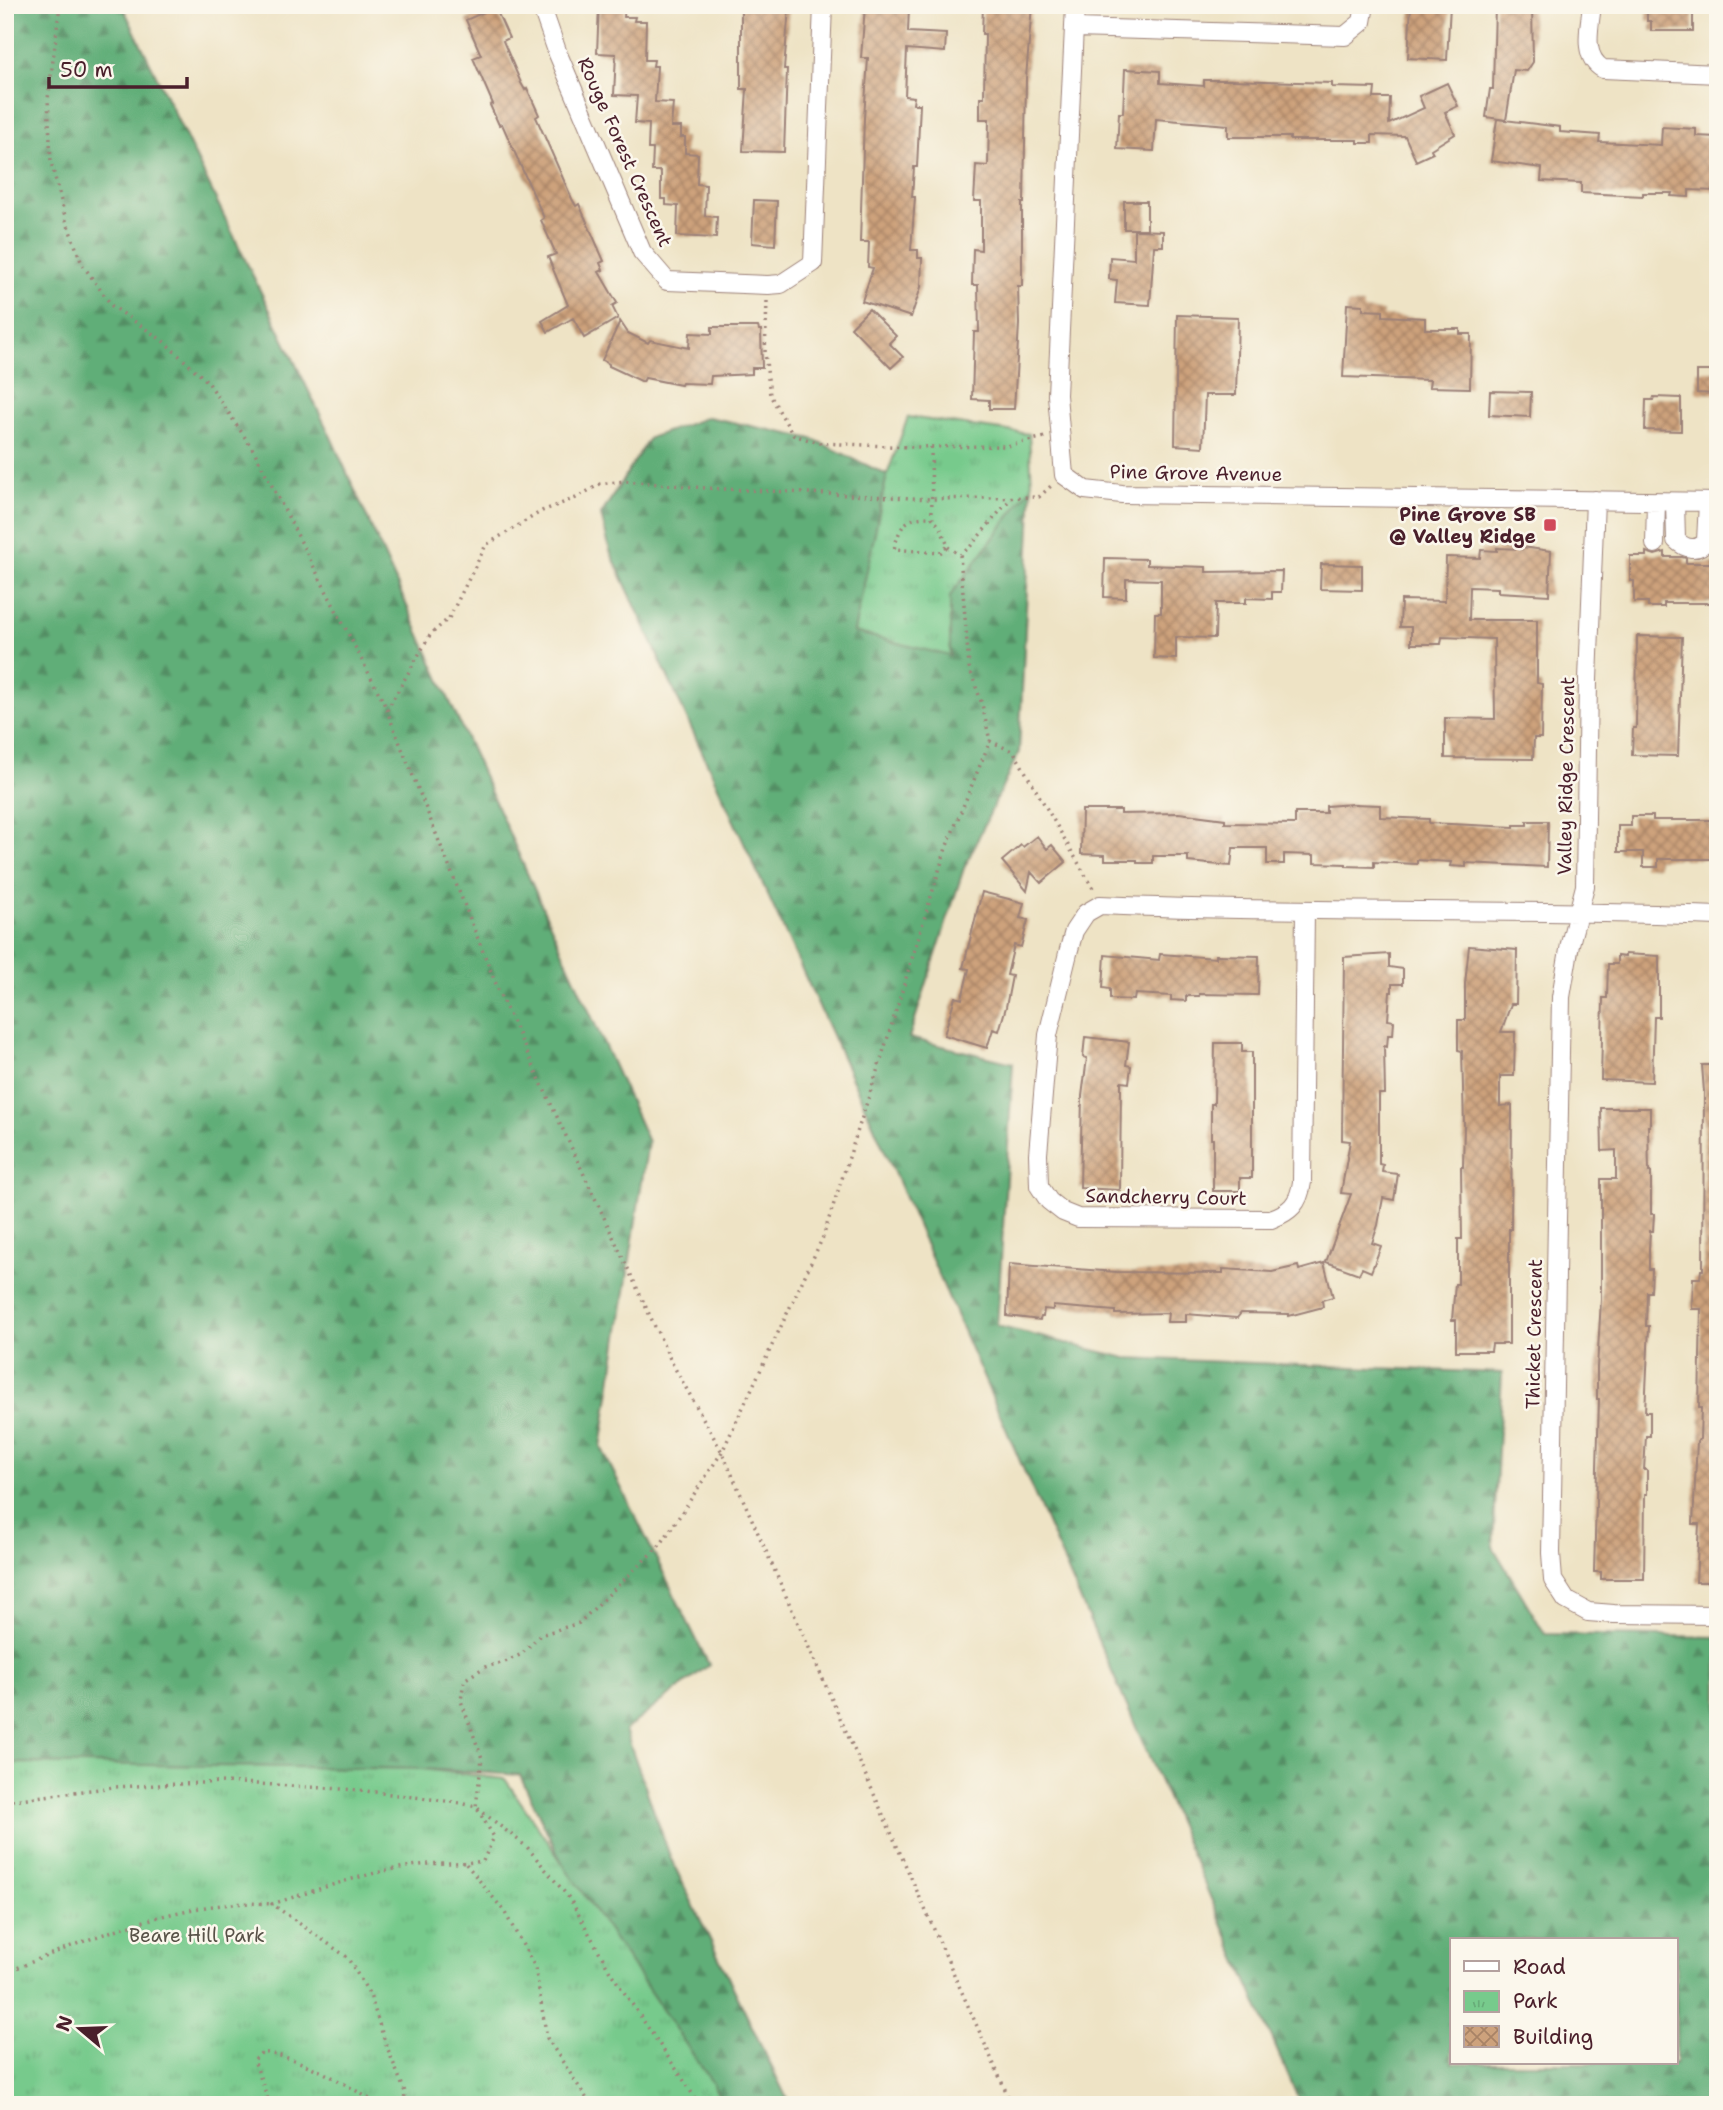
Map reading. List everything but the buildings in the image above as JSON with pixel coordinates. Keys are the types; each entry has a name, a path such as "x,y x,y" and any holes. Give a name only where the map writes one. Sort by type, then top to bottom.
{"street":[{"name":"Rouge Forest Crescent","path":"541,5 558,54 642,252 667,281 768,285 781,285 813,263 823,5"},
{"path":"1064,475 1058,395 1075,5"},
{"path":"1075,28 1345,36 1362,22 1365,5"},
{"path":"1592,5 1589,47 1591,57 1604,69 1718,74"},
{"name":"Pine Grove Avenue","path":"1064,475 1085,490 1122,494 1713,502"},
{"name":"Valley Ridge Crescent","path":"1577,911 1585,886 1595,500"},
{"path":"1655,544 1656,502"},
{"path":"1675,502 1676,540 1688,548 1697,548 1706,541 1713,502"},
{"path":"1100,905 1305,910 1577,911 1718,916"},
{"name":"Sandcherry Court","path":"1100,905 1086,913 1074,931 1065,965 1048,1035 1038,1154 1039,1185 1049,1201 1063,1212 1079,1218 1270,1219 1292,1208 1300,1196 1302,1182 1305,910"},
{"name":"Thicket Crescent","path":"1577,911 1561,997 1551,1525 1553,1580 1566,1600 1588,1612 1718,1615"}],"path":[{"path":"60,5 48,99 51,162 66,220 82,264 112,306 162,340 208,382 254,451 387,711 502,999 672,1363 722,1452 1012,2105"},
{"path":"768,285 765,353 770,395 793,436 819,443 931,447 1007,446 1061,433"},
{"path":"5,1973 110,1931 203,1907 246,1902 272,1904 380,1872 431,1863 466,1864 483,1861 494,1837 476,1807 482,1758 461,1701 464,1680 485,1667 522,1654 540,1635 579,1623 661,1544 722,1452 823,1237 883,1056 946,848 990,741 982,704 969,667 960,555 948,546 940,527 932,517 931,447"},
{"path":"387,711 430,635 449,618 486,545 542,512 576,498 600,484 625,481 706,488 931,499 1039,497 1064,475"},
{"path":"960,555 1012,497"},
{"path":"932,517 914,517 897,537 894,548 940,553 948,546"},
{"path":"990,741 1014,752 1092,886 1100,905"},
{"path":"5,1801 114,1787 224,1782 358,1790 476,1807 527,1847 570,1899 611,1973 698,2105"},
{"path":"466,1864 504,1912 535,1967 547,2038 591,2105"},
{"path":"272,1904 347,1956 370,1995 405,2092 404,2105"},
{"path":"270,2105 254,2060 262,2052 295,2060 327,2074 379,2105"},
{"path":"5,2101 20,2105"}],"green space":[{"path":"5,5 122,5 330,435 648,1142 601,1447 709,1665 625,1730 671,1859 790,2105 723,2105 713,2084 563,1865 520,1775 422,1769 5,1763"},
{"path":"708,417 813,439 887,475 854,632 950,655 950,596 1032,486 1019,752 964,868 909,1038 1013,1063 997,1326 1126,1358 1502,1373 1493,1547 1545,1634 1718,1637 1718,2105 1301,2105 872,1122 610,551 601,515 649,438"},
{"path":"908,417 1029,434 1032,486 950,596 950,656 854,632 887,475"},
{"name":"Beare Hill Park","path":"5,1763 422,1769 505,1779 713,2084 723,2105 5,2105"}],"place":[{"name":"Pine Grove SB @ Valley Ridge","path":"1550,525"}]}
